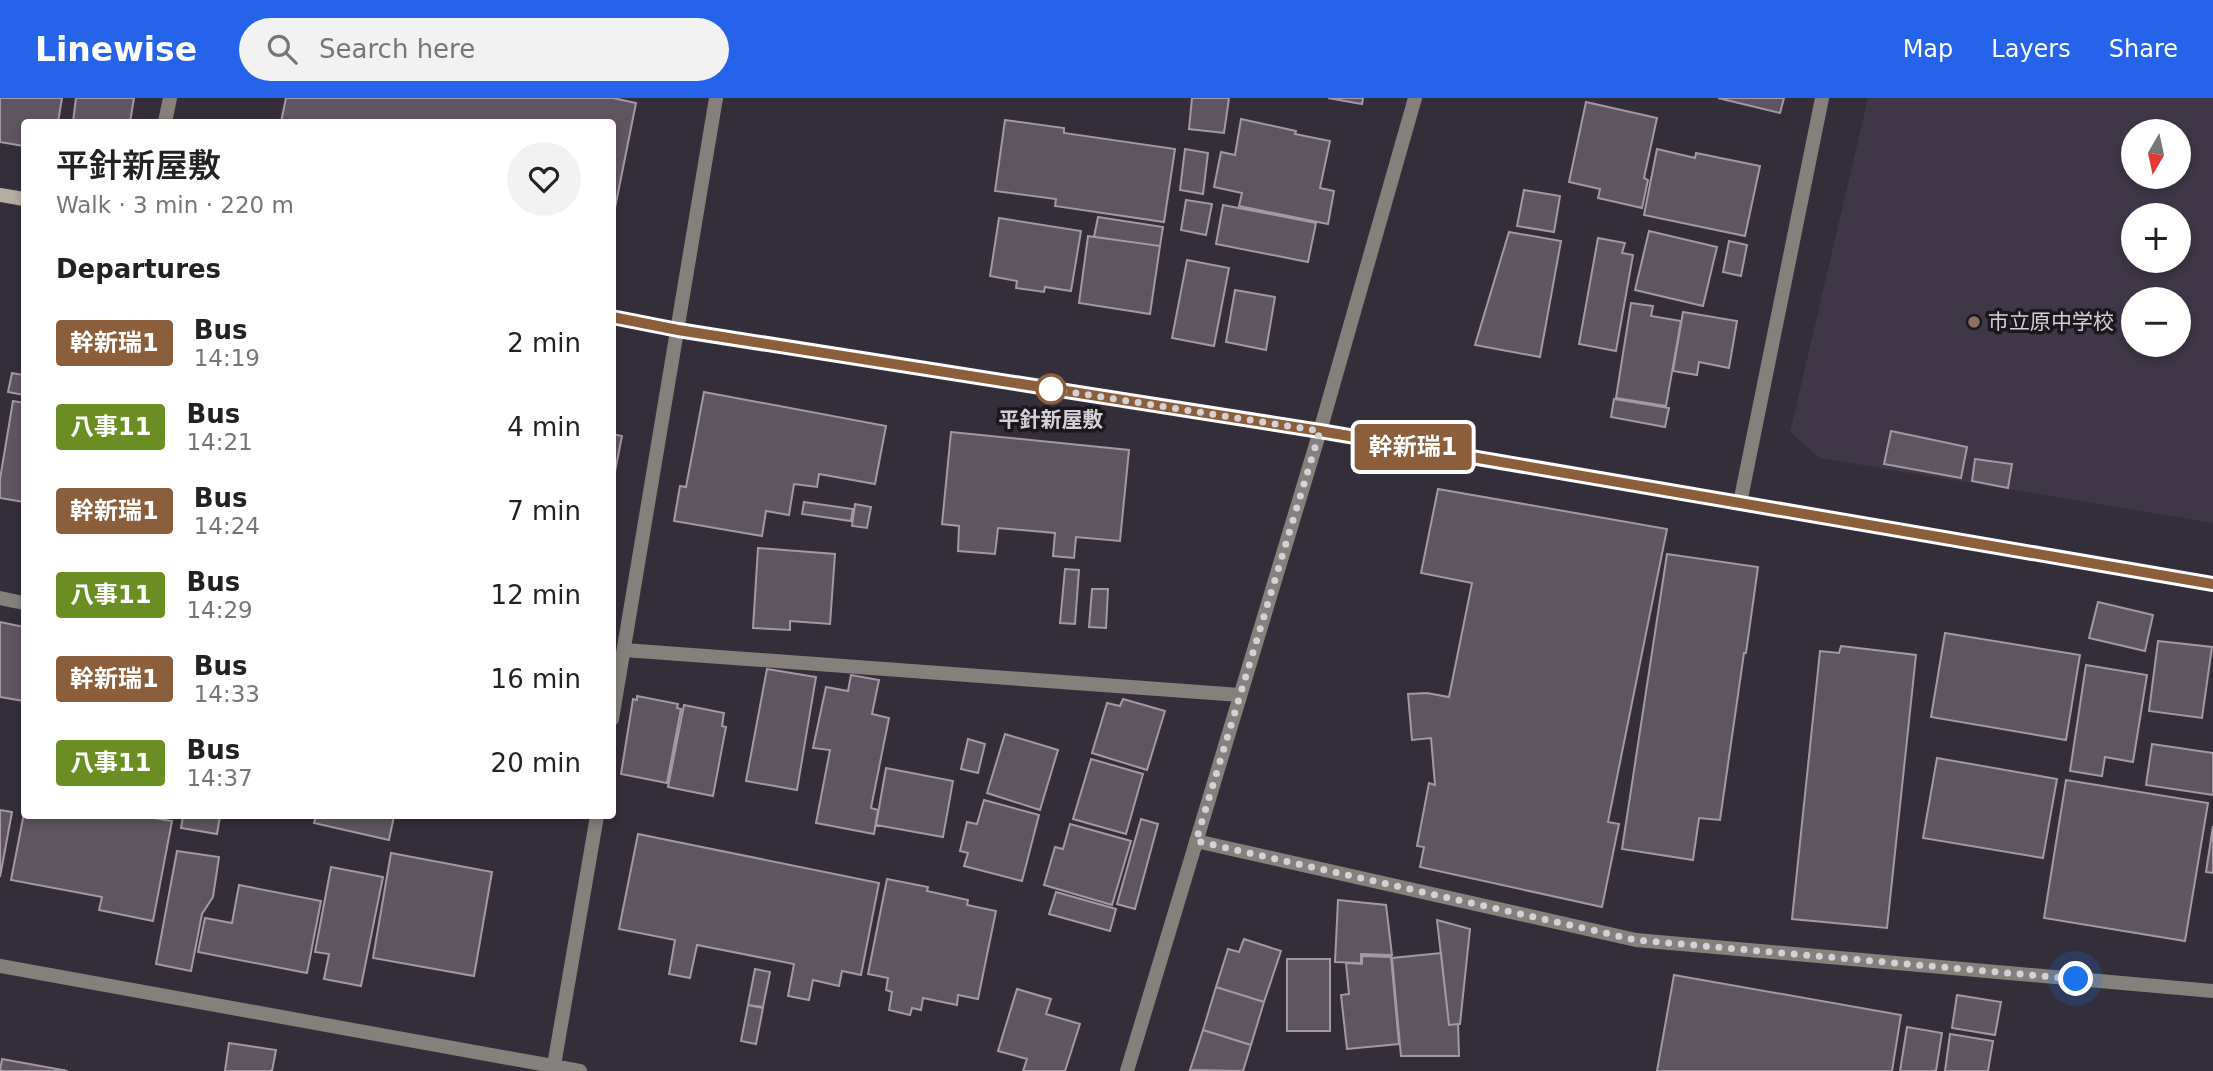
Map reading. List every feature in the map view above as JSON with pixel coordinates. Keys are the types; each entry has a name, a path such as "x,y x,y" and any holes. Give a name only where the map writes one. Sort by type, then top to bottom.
{"street":[{"path":"166,119 170,98"},
{"path":"616,694 716,98"},
{"path":"1127,1071 1320,431 1415,98"},
{"path":"1740,503 1822,98"},
{"path":"0,195 21,199"},
{"path":"616,318 678,330 1320,431 2213,584"},
{"path":"0,598 21,602"},
{"path":"624,650 1240,695"},
{"path":"554,1068 596,819"},
{"path":"1196,841 1636,940 2213,991"},
{"path":"0,966 580,1071"}],"shaded area":[{"name":"市立原中学校","path":"1868,98 2213,98 2213,523 1820,458 1790,432"}],"building":[{"path":"0,98 62,98 58,119 21,119 21,146 0,142"},
{"path":"76,98 134,98 130,119 73,119"},
{"path":"286,98 613,98 636,103 616,203 616,119 282,119"},
{"path":"1192,98 1229,98 1224,133 1189,129"},
{"path":"1328,98 1363,98 1362,104"},
{"path":"1718,98 1784,98 1780,113"},
{"path":"1586,102 1657,118 1644,178 1648,180 1642,208 1598,198 1600,189 1569,182"},
{"path":"1241,119 1330,141 1320,188 1334,191 1328,224 1239,206 1242,193 1214,187 1221,152 1235,155"},
{"path":"1005,120 1064,128 1064,133 1175,149 1164,222 1055,206 1056,199 995,191"},
{"path":"1185,149 1208,153 1203,194 1180,190"},
{"path":"1657,149 1695,158 1696,153 1760,166 1745,236 1644,215"},
{"path":"1524,190 1560,196 1554,232 1517,226"},
{"path":"1186,200 1212,204 1206,235 1181,230"},
{"path":"1223,205 1316,223 1308,262 1216,244"},
{"path":"1098,217 1163,227 1160,246 1094,237"},
{"path":"999,218 1081,231 1071,291 1045,287 1044,292 1016,288 1017,281 990,276"},
{"path":"1649,231 1717,247 1703,306 1635,290"},
{"path":"1509,232 1561,241 1540,357 1475,345"},
{"path":"1088,236 1160,246 1150,314 1079,303"},
{"path":"1598,238 1625,243 1622,253 1633,255 1616,351 1579,344"},
{"path":"1729,241 1747,245 1741,276 1723,272"},
{"path":"1187,260 1229,268 1214,346 1172,338"},
{"path":"1235,290 1275,297 1266,350 1226,342"},
{"path":"1631,303 1653,306 1651,316 1681,321 1666,406 1616,398"},
{"path":"1683,312 1737,321 1729,368 1699,362 1697,375 1673,371"},
{"path":"12,373 21,374 21,394 8,392"},
{"path":"704,392 886,426 875,484 819,474 817,487 794,484 789,515 766,511 762,536 674,521 680,486 686,487"},
{"path":"1614,399 1669,408 1665,427 1611,417"},
{"path":"13,401 21,402 21,502 0,498 0,479"},
{"path":"1891,431 1967,447 1961,478 1884,464"},
{"path":"951,432 1129,450 1120,541 1076,537 1074,558 1053,556 1055,533 998,528 995,554 958,551 959,526 942,524"},
{"path":"616,435 622,436 616,467"},
{"path":"1975,459 2012,464 2008,488 1972,481"},
{"path":"1438,489 1667,529 1608,822 1619,824 1602,907 1420,867 1424,847 1417,846 1429,783 1435,785 1431,738 1412,740 1408,694 1427,693 1449,697 1472,583 1421,573"},
{"path":"804,502 853,509 851,521 802,514"},
{"path":"855,504 871,507 867,528 852,526"},
{"path":"758,548 835,554 830,624 790,621 790,630 753,628"},
{"path":"1667,554 1758,567 1720,820 1699,818 1693,860 1622,849"},
{"path":"1065,569 1079,570 1075,624 1060,623"},
{"path":"1092,589 1108,589 1106,628 1089,627"},
{"path":"2098,602 2153,615 2145,651 2089,638"},
{"path":"0,622 21,626 21,700 0,697"},
{"path":"1945,633 2080,655 2066,740 1931,717"},
{"path":"2158,641 2212,647 2202,718 2149,711"},
{"path":"1841,646 1916,655 1887,928 1792,919 1820,651 1839,653"},
{"path":"2086,665 2147,675 2133,762 2105,757 2102,776 2070,771"},
{"path":"767,669 816,677 797,790 746,781"},
{"path":"851,675 879,680 872,714 889,718 871,808 878,810 874,834 816,823 830,750 813,748 826,687 848,691"},
{"path":"637,696 678,704 677,708 681,709 667,783 621,774 633,699 637,700"},
{"path":"1123,699 1165,711 1147,770 1092,753 1107,703 1120,706"},
{"path":"684,705 724,713 722,726 726,727 713,796 668,787"},
{"path":"1005,734 1058,750 1040,810 987,793"},
{"path":"968,739 985,744 978,773 961,769"},
{"path":"2152,744 2213,753 2213,795 2146,785"},
{"path":"1937,758 2057,779 2043,858 1923,838"},
{"path":"1091,759 1143,774 1126,834 1073,819"},
{"path":"886,768 953,781 943,837 876,825"},
{"path":"2066,780 2208,803 2185,941 2044,918"},
{"path":"984,800 1039,815 1022,881 964,866 968,853 960,851 967,822 977,824"},
{"path":"0,810 12,812 0,877"},
{"path":"23,819 172,821 153,921 99,910 102,897 11,880"},
{"path":"182,819 220,819 217,834 181,828"},
{"path":"315,819 393,819 389,840 314,823"},
{"path":"1141,819 1158,824 1135,909 1117,904"},
{"path":"1070,824 1131,841 1112,905 1044,885 1055,847 1063,849"},
{"path":"2213,826 2213,873 2206,872"},
{"path":"638,834 879,883 861,975 842,971 839,986 813,980 809,1000 788,996 794,964 697,945 690,978 669,974 675,940 619,929"},
{"path":"177,851 219,857 213,897 202,914 191,971 156,964"},
{"path":"391,853 492,872 474,976 373,958"},
{"path":"331,867 383,877 361,986 324,979 329,954 315,952"},
{"path":"887,879 928,887 927,891 968,900 967,905 996,911 978,999 958,995 957,1005 923,998 921,1010 912,1008 910,1015 889,1010 892,992 886,990 888,978 868,974"},
{"path":"239,885 321,901 307,973 198,952 205,918 232,923"},
{"path":"1056,892 1116,909 1110,931 1049,914"},
{"path":"1338,900 1386,905 1392,955 1361,954 1361,963 1335,962"},
{"path":"1437,920 1470,929 1460,1024 1449,1025"},
{"path":"1244,939 1281,951 1264,1002 1216,987 1228,949 1239,952"},
{"path":"1441,953 1449,1025 1458,1024 1459,1056 1401,1056 1392,958"},
{"path":"1362,956 1391,957 1399,1044 1347,1049 1341,995 1349,994 1346,963 1362,964"},
{"path":"1287,959 1330,959 1330,1031 1287,1031"},
{"path":"755,969 770,972 763,1007 748,1005"},
{"path":"1674,975 1901,1015 1892,1071 1657,1071"},
{"path":"1216,987 1264,1002 1251,1045 1203,1030"},
{"path":"1017,989 1051,999 1046,1014 1080,1024 1065,1071 1023,1071 1027,1059 998,1051"},
{"path":"1957,995 2001,1002 1995,1035 1952,1028"},
{"path":"748,1005 763,1008 756,1044 741,1041"},
{"path":"1907,1027 1942,1033 1936,1071 1900,1071"},
{"path":"1203,1030 1251,1045 1243,1071 1190,1070"},
{"path":"1950,1034 1993,1041 1988,1071 1945,1071"},
{"path":"229,1043 276,1050 272,1071 225,1071"},
{"path":"2,1059 68,1071 0,1071"}],"bus line":[{"name":"幹新瑞1","path":"616,318 678,330 1320,431 2213,584"}],"place":[{"name":"市立原中学校","path":"1974,322"},
{"name":"平針新屋敷","path":"1051,389"}],"route":[{"path":"1051,389 1320,431 1196,841 1636,940 2076,979"}]}
